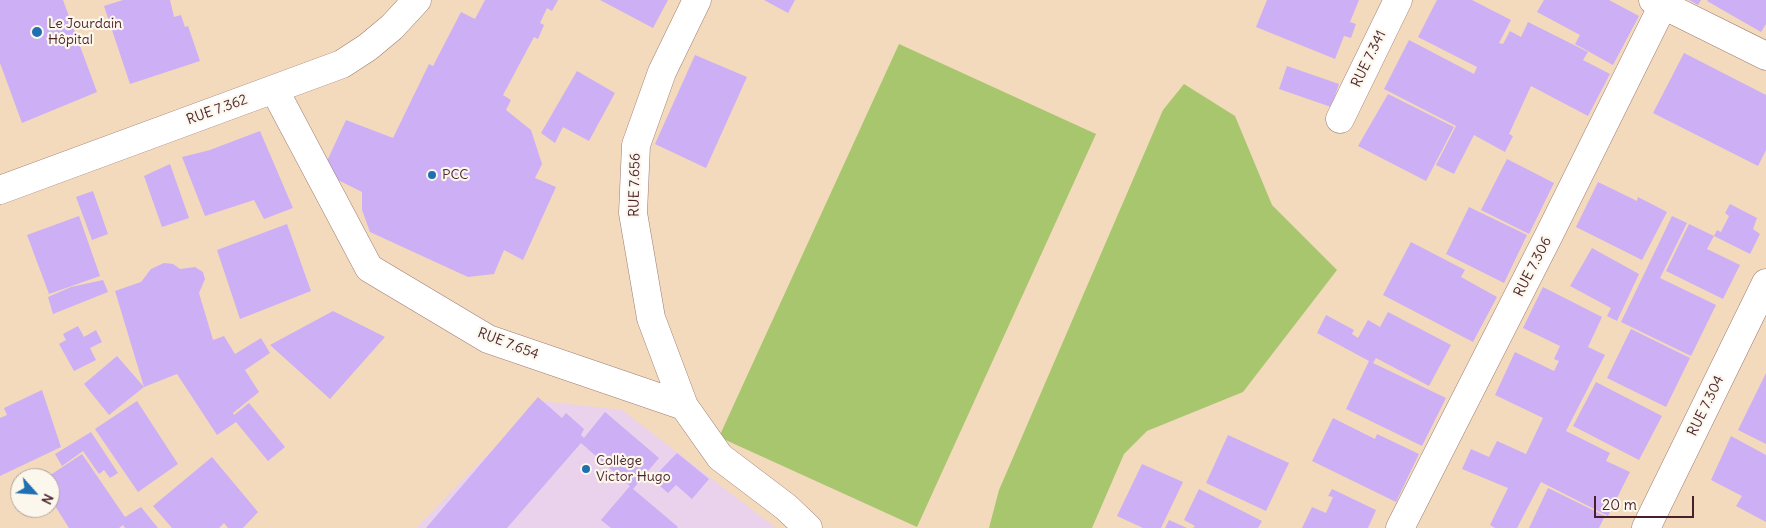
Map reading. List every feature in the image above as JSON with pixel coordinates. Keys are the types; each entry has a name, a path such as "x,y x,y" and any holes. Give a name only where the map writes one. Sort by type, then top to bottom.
{"street":[{"name":"RUE 7.362","path":"0,190 342,64 368,47 417,0"},
{"name":"RUE 7.656","path":"684,406 651,318 633,213 636,145 662,72 697,0"},
{"name":"RUE 7.341","path":"1340,119 1398,0"},
{"path":"1658,2 1766,56"},
{"name":"RUE 7.306","path":"1400,528 1550,233 1658,2"},
{"name":"RUE 7.654","path":"274,89 368,268 488,339 684,406"},
{"name":"RUE 7.304","path":"1646,528 1766,283"},
{"path":"684,406 720,457 786,507 808,528"}],"shaded area":[{"name":"Collège Victor Hugo","path":"540,401 622,410 776,528 416,528"}],"green space":[{"path":"899,44 1096,134 917,527 719,437"},
{"path":"1184,84 1235,116 1272,205 1337,270 1243,392 1147,431 1124,454 1092,528 989,528 999,490 1163,110"}],"building":[{"name":"Le Jourdain Hôpital","path":"0,0 63,0 97,92 22,123 0,63"},
{"path":"123,0 170,0 174,17 181,15 185,27 188,26 200,61 130,84 104,6"},
{"name":"PCC","path":"485,0 558,0 552,11 547,8 540,23 544,25 538,39 534,37 503,95 511,100 506,110 531,130 542,164 535,178 556,187 523,260 504,250 494,274 468,277 370,232 362,210 362,192 322,172 346,120 393,138 429,64 433,66 461,12 475,19"},
{"path":"600,0 668,0 653,28"},
{"path":"764,0 795,0 788,13"},
{"path":"1267,0 1359,0 1350,22 1356,24 1351,38 1344,36 1335,59 1256,27"},
{"path":"1437,0 1472,0 1511,20 1499,43 1503,44 1510,31 1521,37 1528,22 1588,52 1583,60 1610,74 1588,116 1531,86 1509,134 1513,136 1505,152 1474,135 1454,174 1436,165 1456,126 1384,89 1409,40 1474,74 1477,67 1418,37"},
{"path":"1544,0 1609,0 1639,16 1613,65 1575,44 1580,35 1537,12"},
{"path":"1689,0 1701,0 1698,5"},
{"path":"1708,0 1766,0 1766,24 1761,32"},
{"path":"1684,53 1766,95 1766,150 1758,166 1653,113"},
{"path":"695,55 747,77 706,168 655,144"},
{"path":"1287,66 1339,84 1331,107 1279,89"},
{"path":"577,71 615,93 589,141 563,127 555,143 541,133"},
{"path":"1388,94 1454,127 1426,181 1358,146"},
{"path":"260,131 293,208 264,219 254,200 205,216 182,157 210,150"},
{"path":"1507,159 1554,183 1529,234 1481,210"},
{"path":"170,164 189,218 162,227 144,176"},
{"path":"1598,182 1637,201 1638,197 1667,212 1642,260 1576,227"},
{"path":"93,191 108,234 92,240 76,197"},
{"path":"1730,204 1757,218 1753,229 1760,234 1750,254 1714,236 1717,230 1721,232 1729,216 1725,213"},
{"path":"1469,207 1527,235 1504,283 1446,254"},
{"path":"79,216 100,276 49,294 27,235"},
{"path":"1672,216 1687,223 1660,278 1716,305 1691,356 1621,322"},
{"path":"287,224 311,291 240,319 217,250"},
{"path":"1689,224 1714,236 1707,249 1740,265 1723,299 1666,271"},
{"path":"1411,242 1465,270 1461,277 1497,297 1473,342 1383,295"},
{"path":"1592,248 1639,274 1617,321 1607,316 1611,308 1570,286"},
{"path":"164,263 173,264 180,269 195,267 203,272 205,279 199,293 213,340 224,336 235,354 261,338 270,353 245,370 259,392 233,413 234,415 249,403 285,447 268,461 236,422 217,435 177,374 144,387 115,291 141,282 151,269"},
{"path":"103,280 108,292 53,314 48,297 71,287"},
{"path":"1543,287 1602,317 1588,347 1605,355 1566,431 1610,453 1606,461 1630,472 1608,516 1541,482 1517,528 1495,528 1490,525 1508,488 1462,469 1471,449 1489,457 1497,441 1526,454 1543,418 1495,395 1515,352 1554,371 1559,361 1554,359 1560,346 1523,328"},
{"path":"333,311 385,337 330,399 270,345"},
{"path":"1388,312 1451,345 1429,386 1376,358 1373,363 1446,398 1422,446 1346,409 1369,361 1317,333 1326,315 1354,330 1352,334 1358,338 1368,320 1380,327"},
{"path":"78,326 84,337 96,330 102,342 90,348 96,360 74,371 59,344 66,340 63,334"},
{"path":"1631,329 1690,358 1666,407 1607,378"},
{"path":"117,356 144,387 109,415 84,384"},
{"path":"1766,373 1766,444 1738,430"},
{"path":"1596,382 1662,416 1639,460 1573,426"},
{"path":"42,390 61,447 17,468 10,468 10,471 0,476 0,418 7,415 4,408"},
{"path":"538,397 562,418 566,413 584,429 581,435 584,438 605,412 659,458 633,489 678,527 611,528 601,520 630,486 581,443 507,528 426,528"},
{"path":"137,401 178,464 138,492 95,429"},
{"path":"1333,418 1375,439 1377,434 1419,454 1396,502 1312,461"},
{"path":"91,432 118,473 110,478 104,470 99,474 83,451 62,466 55,454"},
{"path":"1228,435 1289,463 1266,511 1206,483"},
{"path":"1731,436 1766,455 1766,522 1736,506 1742,496 1711,480"},
{"path":"677,453 709,479 692,499 676,485 668,493 652,479"},
{"path":"82,454 125,517 141,507 158,528 125,528 123,525 119,528 69,528 60,514 60,469"},
{"path":"212,457 258,512 243,528 228,528 224,523 219,528 172,528 153,506"},
{"path":"1142,464 1183,482 1161,528 1143,528 1117,516"},
{"path":"1548,488 1605,516 1599,528 1529,528"},
{"path":"1199,489 1262,521 1258,528 1193,528 1195,526 1184,520"},
{"path":"1332,489 1376,510 1368,528 1302,528 1312,507 1326,513 1333,497 1328,496"},
{"path":"1169,520 1187,528 1165,528"}],"place":[{"name":"Le Jourdain Hôpital","path":"37,32"},
{"name":"PCC","path":"432,175"},
{"name":"Collège Victor Hugo","path":"586,469"}]}
